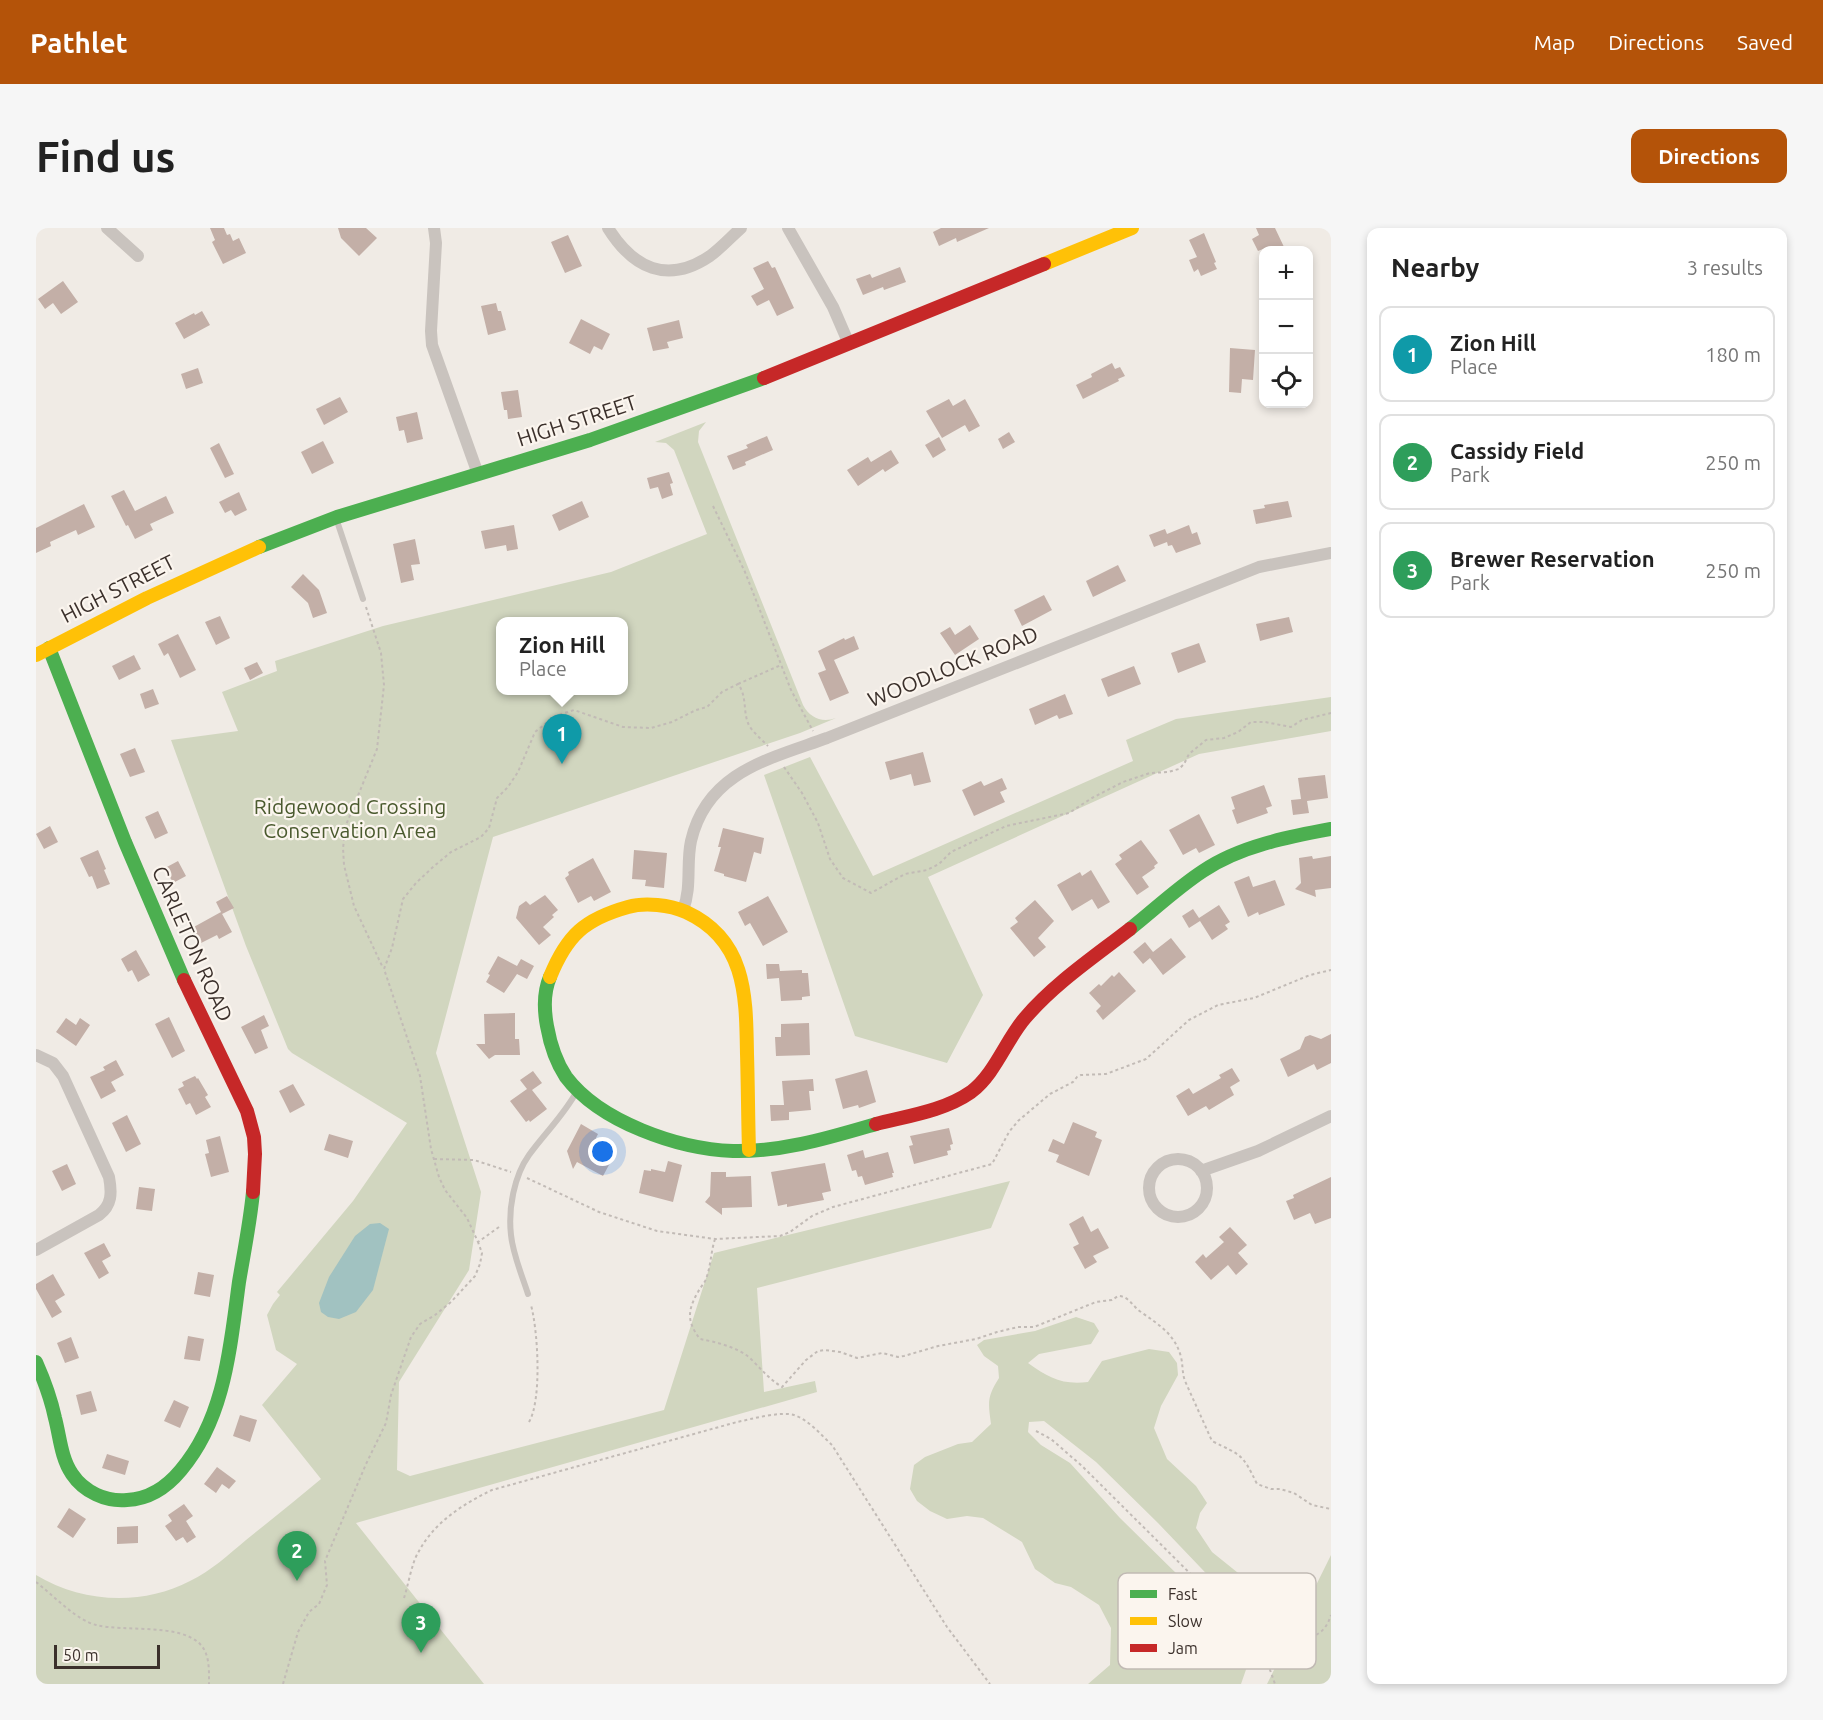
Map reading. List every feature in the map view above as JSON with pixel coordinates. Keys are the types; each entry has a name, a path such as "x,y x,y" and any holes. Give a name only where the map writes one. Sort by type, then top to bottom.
{"street":[{"path":"107,228 138,256"},
{"path":"434,228 436,243 432,345 478,474"},
{"path":"608,228 620,247 635,261 652,269 670,271 688,267 710,256 741,228"},
{"path":"788,228 833,307 849,344"},
{"name":"HIGH STREET","path":"36,655 184,579 278,539 336,517 634,426 849,344 1132,228"},
{"name":"WOODLOCK ROAD","path":"683,910 687,899 690,845 702,810 723,784 741,772 1259,567 1331,553"},
{"name":"CARLETON ROAD","path":"36,1362 56,1420 61,1450 73,1474 91,1491 112,1500 133,1500 150,1495 172,1480 186,1464 206,1433 221,1391 254,1181 254,1138 249,1117 133,865 49,648"},
{"path":"749,1150 746,996 737,964 718,934 683,910 641,903 623,906 597,916 582,926 558,955 552,967 546,992 546,1026 551,1047 566,1076 578,1089 590,1101 656,1135 713,1149 749,1150 794,1147 957,1100 972,1091 983,1080 1023,1020 1045,996 1203,871 1221,860 1272,841 1331,829"},
{"path":"36,1055 53,1063 63,1076 109,1177 111,1195 106,1210 36,1250"},
{"path":"1202,1171 1258,1151 1331,1116"},
{"path":"1179,1159 1190,1162 1202,1171 1207,1191 1203,1203 1193,1213 1172,1217 1154,1206 1149,1185 1158,1167 1168,1161 1179,1159"}],"lane":[{"path":"336,517 363,599"},
{"path":"528,1293 511,1236 511,1208 518,1174 528,1156 568,1107 578,1089"}],"path":[{"path":"713,506 745,572 791,690 819,741"},
{"path":"283,1684 298,1632 309,1612 319,1604 327,1585 325,1561 366,1464 386,1424 392,1395 411,1337 420,1324 435,1315 475,1276 482,1253 466,1218 445,1190 434,1159 420,1076 384,969 354,906 344,865 343,848 346,825 377,749 384,685 381,653 363,599"},
{"path":"384,969 392,948 403,899 416,883 451,852 481,837 489,828 497,798 518,772 535,732 555,716 573,710 623,727 651,728 707,707 722,692 781,665"},
{"path":"738,684 743,690 750,727 777,756 802,793 818,824 830,859 843,878 870,893 905,874 927,870 939,864 951,852 1006,826 1068,813 1123,782 1150,773 1179,769 1189,754 1206,740 1224,738 1238,732 1251,722 1290,727 1302,720 1331,713"},
{"path":"434,1159 474,1160 518,1174 598,1212 632,1224 679,1236 715,1239 780,1236 790,1232 812,1216 833,1207 993,1164 1018,1121 1050,1094 1073,1082 1077,1077 1106,1074 1146,1059 1189,1020 1218,1005 1254,998 1310,975 1331,970"},
{"path":"478,1242 511,1223"},
{"path":"715,1239 705,1282 689,1314 690,1323 700,1339 735,1350 748,1357 772,1381 782,1387 806,1360 825,1350 857,1358 882,1353 898,1357 904,1356 1018,1327 1034,1327 1096,1302 1112,1300 1118,1296 1127,1297 1139,1311 1171,1335 1177,1345 1185,1381 1212,1441 1234,1451 1244,1459 1257,1484 1294,1493 1312,1505 1331,1509"},
{"path":"528,1293 536,1326 538,1351 535,1412 529,1422"},
{"path":"404,1598 417,1554 437,1527 468,1502 492,1490 737,1422 766,1416 794,1415 816,1429 832,1445 947,1627 990,1684"},
{"path":"1036,1431 1051,1439 1082,1466 1190,1573"},
{"path":"36,1582 78,1617 94,1625 177,1632 194,1640 200,1644 206,1654 209,1670 208,1684"},
{"path":"1316,1635 1328,1623 1331,1615"},
{"path":"1270,1669 1275,1684"}],"green space":[{"name":"Ridgewood Crossing Conservation Area","path":"706,422 699,431 698,442 803,705 809,713 821,720 836,718 800,733 493,837 436,1053 481,1192 469,1270 399,1382 397,1470 410,1476 664,1410 714,1253 1010,1181 991,1228 757,1288 764,1392 815,1381 817,1392 356,1523 484,1684 36,1684 36,1575 54,1584 92,1596 132,1597 152,1595 171,1589 212,1568 321,1479 262,1405 297,1364 276,1350 267,1315 280,1295 277,1292 353,1201 407,1123 288,1049 246,946 171,740 238,731 222,692 277,671 275,661 383,626 611,572 707,534 674,450 666,443 655,442"},
{"path":"1331,697 1331,731 1199,754 928,877 983,995 947,1063 855,1036 764,775 810,757 873,876 1133,761 1126,740 1176,719"},
{"path":"1076,1317 1094,1323 1099,1331 1091,1344 1039,1354 1028,1363 1043,1373 1063,1381 1088,1382 1102,1361 1149,1349 1169,1352 1177,1363 1178,1375 1161,1406 1154,1428 1167,1459 1196,1486 1207,1503 1200,1513 1196,1528 1212,1552 1238,1573 1206,1573 1096,1462 1044,1421 1029,1422 1028,1432 1041,1445 1070,1463 1120,1518 1176,1573 1118,1573 1118,1669 1246,1669 1241,1684 1088,1684 1110,1665 1111,1628 1099,1605 1071,1587 1055,1583 1035,1569 1022,1542 983,1518 967,1516 947,1519 930,1511 917,1501 910,1489 914,1465 925,1457 958,1444 972,1442 991,1424 989,1400 999,1378 998,1366 984,1356 977,1345 984,1340 1035,1331"},
{"path":"1331,1555 1331,1684 1267,1684 1274,1669 1316,1669 1316,1585"}],"water":[{"path":"380,1223 389,1229 373,1290 356,1312 339,1319 328,1317 321,1312 319,1303 329,1277 355,1236 370,1224"}],"building":[{"path":"210,228 224,228 233,241 239,238 246,253 223,264 212,242 215,240"},
{"path":"338,228 366,228 377,238 359,256 341,238"},
{"path":"941,228 989,228 957,242 956,238 939,246 933,232"},
{"path":"1256,228 1275,228 1284,246 1259,246 1258,251 1252,239 1259,235"},
{"path":"1204,233 1217,269 1201,276 1198,269 1194,272 1189,260 1197,257 1189,240"},
{"path":"568,235 582,266 565,273 551,242"},
{"path":"768,261 772,268 775,267 794,308 777,316 769,300 757,306 751,296 764,289 753,268"},
{"path":"900,267 906,282 884,290 883,287 863,295 856,279 870,274 872,278"},
{"path":"63,281 78,302 61,314 53,303 45,309 38,299"},
{"path":"496,303 498,311 501,311 506,330 488,335 481,306"},
{"path":"202,311 210,325 184,339 175,323"},
{"path":"581,319 610,334 602,350 594,346 590,354 569,343"},
{"path":"679,320 683,338 667,342 669,348 653,351 647,328"},
{"path":"1230,348 1255,350 1253,380 1242,379 1241,393 1229,392"},
{"path":"1112,363 1115,369 1120,367 1125,376 1083,399 1076,385"},
{"path":"198,368 203,383 186,389 181,374"},
{"path":"518,390 522,417 508,419 501,392"},
{"path":"340,397 348,412 324,425 316,409"},
{"path":"949,399 953,406 965,399 980,426 969,432 965,425 942,438 926,411"},
{"path":"417,412 423,439 407,443 404,430 399,431 396,417"},
{"path":"1009,432 1015,442 1003,449 998,439"},
{"path":"767,436 773,450 733,470 727,456 748,448 746,445"},
{"path":"939,437 946,450 933,458 925,445"},
{"path":"323,441 334,463 312,474 301,452"},
{"path":"219,443 234,474 225,478 210,448"},
{"path":"891,450 899,463 885,472 883,469 858,486 847,470 868,457 871,462"},
{"path":"669,472 673,483 670,484 673,495 662,499 658,487 650,489 647,478"},
{"path":"124,490 135,511 166,496 174,513 150,524 153,530 135,539 111,496"},
{"path":"239,492 247,510 235,516 231,510 225,513 219,502"},
{"path":"582,501 589,517 559,531 552,515"},
{"path":"1288,501 1292,517 1256,524 1253,510 1265,508 1264,505"},
{"path":"84,504 95,527 78,535 76,530 50,542 51,546 36,553 36,528"},
{"path":"514,525 518,549 507,551 506,545 485,549 481,531"},
{"path":"1189,525 1192,534 1197,532 1201,544 1176,553 1172,545 1168,546 1167,542 1154,547 1149,535 1165,529 1167,534"},
{"path":"415,539 420,564 411,565 414,580 401,583 393,544"},
{"path":"1118,565 1126,581 1093,597 1086,581"},
{"path":"303,574 319,590 327,613 313,618 308,603 291,587"},
{"path":"1044,595 1052,610 1022,626 1014,610"},
{"path":"220,616 230,638 216,645 205,622"},
{"path":"1289,617 1293,632 1260,641 1256,624"},
{"path":"970,625 979,639 955,655 940,633 950,627 955,635"},
{"path":"178,634 196,670 180,678 168,653 164,656 158,644"},
{"path":"854,636 859,649 834,660 849,693 830,701 818,673 826,670 818,651 844,638 845,640"},
{"path":"1199,643 1206,662 1178,673 1171,653"},
{"path":"134,655 141,669 119,680 112,666"},
{"path":"257,662 263,673 250,680 244,668"},
{"path":"1134,666 1141,684 1108,697 1101,679"},
{"path":"153,689 159,704 145,709 140,694"},
{"path":"1065,694 1073,714 1059,719 1057,715 1035,725 1029,709"},
{"path":"135,748 145,772 130,777 120,754"},
{"path":"923,752 931,782 914,786 911,774 890,780 885,762"},
{"path":"1325,775 1328,798 1307,801 1309,813 1293,815 1291,800 1301,799 1298,778"},
{"path":"1002,778 1007,789 1000,792 1005,802 974,816 962,790 981,781 984,786"},
{"path":"1264,785 1272,806 1266,808 1268,813 1237,824 1232,810 1235,809 1231,797"},
{"path":"158,811 168,833 155,839 145,817"},
{"path":"1199,814 1215,845 1199,853 1196,848 1183,855 1169,830"},
{"path":"50,826 58,842 44,849 36,834"},
{"path":"723,828 764,838 761,854 754,852 746,882 714,871 721,847 718,847"},
{"path":"1141,840 1158,863 1142,877 1149,887 1137,895 1115,864 1122,859 1119,855"},
{"path":"98,850 110,884 97,889 92,876 89,877 80,858"},
{"path":"634,850 667,853 664,888 645,886 646,880 632,879"},
{"path":"1312,856 1313,859 1331,856 1331,888 1315,890 1316,897 1295,889 1301,883 1299,858"},
{"path":"593,858 611,892 594,901 591,896 578,903 565,878 569,875 568,872"},
{"path":"178,861 186,876 173,883 165,868"},
{"path":"1091,870 1110,902 1098,909 1092,899 1072,911 1057,885 1080,872 1082,876"},
{"path":"1249,876 1253,887 1275,880 1285,905 1248,917 1234,882"},
{"path":"545,895 558,910 543,927 551,935 539,945 516,918 519,906 526,901 530,905"},
{"path":"227,896 234,908 222,914 216,902"},
{"path":"768,896 788,932 763,946 750,923 745,926 738,912"},
{"path":"1035,900 1054,921 1038,938 1046,947 1034,957 1010,928 1018,922 1015,918"},
{"path":"1219,905 1230,922 1225,925 1228,929 1212,940 1200,921 1189,928 1182,916 1193,909 1199,918"},
{"path":"221,912 232,932 219,939 217,935 201,943 192,928"},
{"path":"1171,938 1186,957 1163,975 1150,958 1143,964 1133,952 1145,942 1153,952"},
{"path":"136,950 150,975 138,982 132,970 128,972 121,959"},
{"path":"498,956 517,966 521,959 534,966 527,979 517,974 504,993 486,982"},
{"path":"766,964 779,964 780,971 802,970 802,973 808,973 810,996 802,997 802,1000 781,1001 779,978 767,979"},
{"path":"1119,972 1136,991 1103,1020 1096,1011 1101,1006 1089,993"},
{"path":"515,1013 515,1039 519,1039 520,1055 495,1055 489,1059 476,1044 485,1044 484,1014"},
{"path":"264,1015 269,1026 261,1030 268,1048 255,1054 241,1027"},
{"path":"169,1017 185,1051 172,1058 155,1024"},
{"path":"66,1018 76,1025 80,1018 90,1025 76,1046 56,1032"},
{"path":"809,1023 810,1055 776,1056 775,1037 781,1037 781,1024"},
{"path":"1331,1034 1331,1063 1317,1070 1314,1064 1288,1077 1280,1059 1300,1049 1305,1037 1310,1035 1321,1039"},
{"path":"116,1060 124,1075 111,1082 116,1091 101,1099 90,1077 105,1070 103,1067"},
{"path":"1232,1068 1240,1081 1230,1087 1234,1095 1209,1110 1206,1106 1188,1116 1176,1096 1189,1088 1193,1094 1221,1078 1219,1075"},
{"path":"867,1070 876,1102 859,1108 858,1105 843,1109 835,1079"},
{"path":"533,1071 542,1083 532,1090 547,1109 530,1122 529,1120 526,1122 510,1101 527,1089 520,1080"},
{"path":"195,1076 208,1095 205,1097 211,1107 196,1115 190,1103 186,1105 178,1089 184,1086 182,1082"},
{"path":"813,1079 814,1091 809,1091 811,1110 789,1112 789,1120 771,1121 770,1105 784,1105 782,1081"},
{"path":"293,1084 305,1105 290,1113 279,1091"},
{"path":"127,1115 141,1144 126,1152 112,1123"},
{"path":"1073,1122 1097,1132 1095,1137 1102,1140 1089,1176 1056,1162 1059,1155 1048,1151 1053,1139 1064,1144"},
{"path":"581,1124 598,1134 596,1138 617,1150 603,1176 577,1162 573,1169 567,1151"},
{"path":"949,1128 953,1144 950,1145 951,1150 947,1151 948,1155 914,1164 909,1146 913,1145 910,1136"},
{"path":"329,1134 353,1141 348,1158 324,1150"},
{"path":"220,1136 229,1172 211,1177 205,1154 209,1153 206,1140"},
{"path":"863,1150 865,1158 888,1152 893,1177 865,1185 862,1176 858,1177 856,1170 852,1171 847,1155"},
{"path":"668,1161 682,1165 673,1202 639,1193 644,1170 665,1172"},
{"path":"825,1163 831,1191 822,1193 824,1200 787,1207 787,1204 778,1206 771,1172"},
{"path":"67,1164 76,1184 62,1191 52,1171"},
{"path":"711,1172 726,1172 726,1177 751,1176 752,1207 722,1208 722,1215 705,1202 710,1196"},
{"path":"1331,1177 1331,1218 1315,1224 1310,1213 1294,1220 1286,1201 1294,1198 1293,1195"},
{"path":"139,1187 155,1189 152,1211 136,1209"},
{"path":"1083,1216 1091,1232 1098,1228 1109,1248 1093,1256 1097,1262 1085,1269 1073,1247 1079,1244 1069,1224"},
{"path":"1230,1227 1247,1245 1238,1253 1248,1264 1236,1275 1228,1265 1211,1280 1195,1262 1203,1254 1206,1258 1224,1242 1219,1237"},
{"path":"104,1243 111,1256 102,1261 109,1273 99,1279 84,1253"},
{"path":"198,1272 214,1275 210,1297 194,1294"},
{"path":"53,1274 65,1295 55,1301 62,1312 52,1318 36,1289 36,1284"},
{"path":"188,1336 204,1339 200,1361 184,1359"},
{"path":"71,1337 79,1358 65,1363 57,1343"},
{"path":"91,1391 97,1411 81,1415 76,1395"},
{"path":"174,1400 189,1407 180,1428 164,1421"},
{"path":"240,1415 257,1420 250,1442 233,1436"},
{"path":"107,1454 129,1461 125,1475 102,1468"},
{"path":"217,1467 236,1481 229,1489 222,1484 216,1493 204,1484"},
{"path":"184,1504 193,1516 186,1521 196,1537 187,1543 183,1537 176,1541 165,1526 172,1521 168,1515"},
{"path":"69,1508 86,1519 73,1538 57,1527"},
{"path":"138,1526 138,1543 117,1544 117,1527"}],"traffic: fast":[{"path":"259,547 337,517 590,440 764,378"},
{"path":"49,648 125,842 184,980"},
{"path":"1130,929 1184,885 1217,862 1265,844 1331,829"},
{"path":"550,977 545,1007 548,1032 556,1059 566,1077 581,1093 619,1120 665,1139 688,1145 733,1151 752,1151 805,1143 876,1124"},
{"path":"36,1362 51,1404 65,1461 72,1474 83,1486 96,1494 119,1500 150,1495 164,1487 196,1450 216,1405 228,1357 253,1192"}],"traffic: slow":[{"path":"1044,264 1132,228"},
{"path":"36,655 147,598 259,547"},
{"path":"550,977 563,950 579,931 589,923 613,912 635,905 657,905 686,912 706,924 721,938 732,954 743,991 747,1033 749,1150"}],"traffic: jam":[{"path":"764,378 1044,264"},
{"path":"876,1124 949,1104 971,1092 987,1076 1018,1027 1037,1005 1075,971 1130,929"},
{"path":"184,980 247,1111 254,1137 253,1192"}],"place":[{"name":"Zion Hill","path":"562,764"},
{"name":"Cassidy Field","path":"297,1581"},
{"name":"Brewer Reservation","path":"421,1653"}]}
